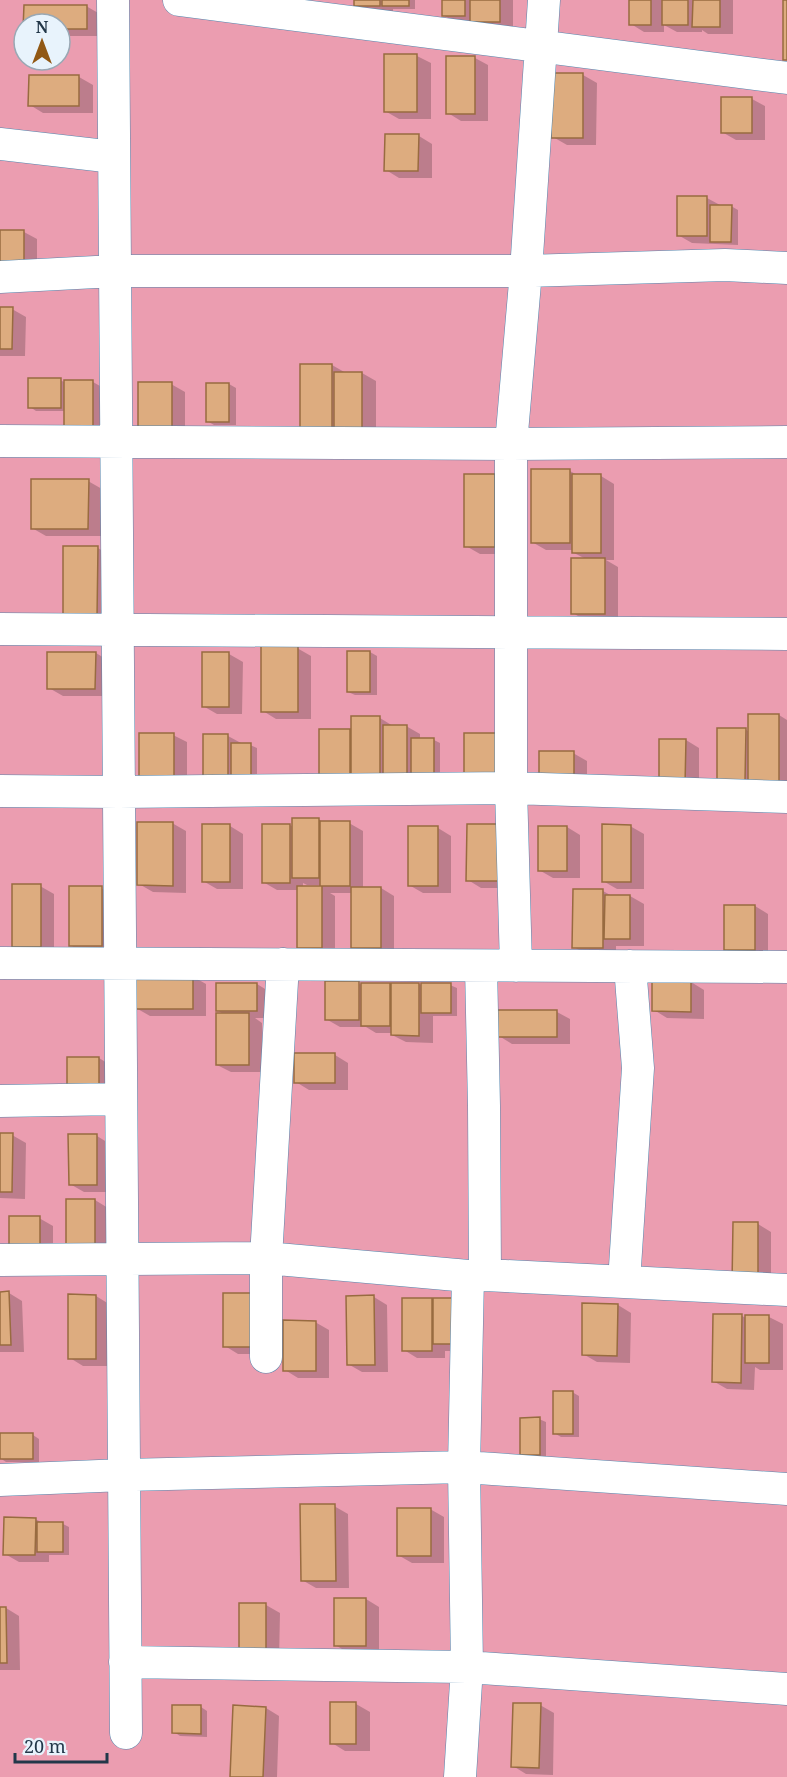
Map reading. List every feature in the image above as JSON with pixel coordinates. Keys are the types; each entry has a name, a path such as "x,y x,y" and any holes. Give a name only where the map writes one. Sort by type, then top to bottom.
{"street":[{"path":"113,0 126,1733"},
{"path":"179,0 787,78"},
{"path":"516,966 512,788 512,444 544,0"},
{"path":"0,144 114,157"},
{"path":"0,277 115,271 526,271 725,265 787,268"},
{"path":"0,441 512,444 787,442"},
{"path":"0,629 787,634"},
{"path":"0,791 512,788 787,797"},
{"path":"0,963 787,967"},
{"path":"266,1357 266,1258 283,964"},
{"path":"460,1777 467,1667 465,1467 484,1106 481,966"},
{"path":"624,1282 638,1068 630,966"},
{"path":"0,1101 121,1100"},
{"path":"0,1260 266,1258 476,1275 787,1290"},
{"path":"0,1480 465,1467 787,1489"},
{"path":"125,1662 467,1667 787,1689"}],"shaded area":[{"path":"0,0 787,0 787,1777 0,1777"}],"building":[{"path":"354,0 380,0 380,6 354,6"},
{"path":"382,0 409,0 409,6 382,6"},
{"path":"442,0 465,0 465,16 442,16"},
{"path":"470,0 500,0 500,22 470,22"},
{"path":"629,0 651,0 651,25 629,25"},
{"path":"662,0 688,0 688,25 662,25"},
{"path":"693,0 720,0 720,27 692,27"},
{"path":"783,0 787,0 787,60 783,60"},
{"path":"24,5 87,5 87,29 72,29 72,12 24,12"},
{"path":"384,54 417,54 417,112 384,112"},
{"path":"446,56 475,56 475,114 446,114"},
{"path":"552,73 583,73 583,138 551,138"},
{"path":"29,75 79,75 79,106 28,106"},
{"path":"721,97 752,97 752,133 721,133"},
{"path":"385,134 419,134 418,171 384,171"},
{"path":"677,196 707,196 707,236 677,236"},
{"path":"710,205 732,205 731,242 710,242"},
{"path":"0,230 24,230 24,273 0,273"},
{"path":"0,307 13,307 12,349 0,349"},
{"path":"300,364 332,364 332,432 300,432"},
{"path":"334,372 362,372 362,432 334,432"},
{"path":"28,378 61,378 61,408 28,408"},
{"path":"64,380 93,380 93,436 64,436"},
{"path":"138,382 172,382 172,436 138,436"},
{"path":"206,383 229,383 229,422 206,422"},
{"path":"531,469 570,469 570,543 531,543"},
{"path":"464,474 495,474 495,547 464,547"},
{"path":"572,474 601,474 601,553 572,553"},
{"path":"31,479 89,479 88,529 31,529"},
{"path":"63,546 98,546 97,618 63,618"},
{"path":"571,558 605,558 605,614 571,614"},
{"path":"261,646 298,646 298,712 261,712"},
{"path":"347,651 370,651 370,692 347,692"},
{"path":"47,652 96,652 95,689 47,689"},
{"path":"202,652 229,652 229,707 202,707"},
{"path":"748,714 779,714 779,784 748,784"},
{"path":"351,716 380,716 380,784 351,784"},
{"path":"383,725 407,725 407,784 383,784"},
{"path":"717,728 746,728 745,781 717,781"},
{"path":"319,729 350,729 350,788 319,788"},
{"path":"139,733 174,733 174,788 139,788"},
{"path":"464,733 502,733 501,785 464,785"},
{"path":"203,734 228,734 228,778 203,778"},
{"path":"411,738 434,738 434,780 411,780"},
{"path":"659,739 686,739 685,785 659,785"},
{"path":"231,743 251,743 251,779 231,779"},
{"path":"539,751 574,751 574,784 539,784"},
{"path":"292,818 319,818 319,878 292,878"},
{"path":"320,821 350,821 350,886 320,886"},
{"path":"137,822 173,822 173,886 137,885"},
{"path":"202,824 230,824 230,882 202,882"},
{"path":"262,824 290,824 290,883 262,883"},
{"path":"467,824 501,824 501,881 466,881"},
{"path":"602,824 631,825 631,882 602,882"},
{"path":"408,826 438,826 438,886 408,886"},
{"path":"538,826 567,826 567,871 538,871"},
{"path":"12,884 41,884 41,947 12,947"},
{"path":"69,886 102,886 102,946 69,946"},
{"path":"297,886 322,886 322,948 297,948"},
{"path":"351,887 381,887 381,948 351,948"},
{"path":"573,889 603,889 603,948 572,948"},
{"path":"605,895 630,895 630,939 604,939"},
{"path":"724,905 755,905 755,950 724,950"},
{"path":"134,974 193,975 193,1009 134,1009"},
{"path":"652,980 691,980 691,1012 652,1011"},
{"path":"325,981 359,981 359,1020 325,1020"},
{"path":"216,983 257,983 257,1011 216,1011"},
{"path":"361,983 390,983 390,1026 361,1026"},
{"path":"391,983 419,983 419,1036 391,1035"},
{"path":"421,983 451,983 451,1013 421,1013"},
{"path":"497,1010 557,1010 557,1037 497,1037"},
{"path":"216,1013 249,1013 249,1065 216,1065"},
{"path":"294,1053 335,1053 335,1083 294,1083"},
{"path":"67,1057 99,1057 99,1099 67,1099"},
{"path":"0,1133 13,1133 12,1192 0,1192"},
{"path":"68,1134 97,1134 97,1185 69,1185"},
{"path":"66,1199 95,1199 95,1258 66,1258"},
{"path":"9,1216 40,1216 40,1258 9,1258"},
{"path":"733,1222 758,1222 758,1284 732,1284"},
{"path":"9,1291 11,1345 0,1345 0,1292"},
{"path":"223,1293 261,1293 261,1347 223,1347"},
{"path":"68,1294 96,1295 96,1359 68,1359"},
{"path":"374,1295 375,1365 347,1365 346,1296"},
{"path":"402,1298 432,1298 432,1351 402,1351"},
{"path":"433,1298 460,1298 460,1344 433,1344"},
{"path":"582,1303 618,1304 617,1356 582,1355"},
{"path":"713,1314 742,1314 741,1383 712,1382"},
{"path":"745,1315 769,1315 769,1363 745,1363"},
{"path":"283,1320 316,1321 316,1371 283,1371"},
{"path":"553,1391 573,1391 573,1434 553,1434"},
{"path":"540,1417 540,1455 520,1455 520,1418"},
{"path":"0,1433 33,1433 33,1459 0,1459"},
{"path":"300,1504 335,1504 336,1581 301,1581"},
{"path":"397,1508 431,1508 431,1556 397,1556"},
{"path":"4,1517 36,1518 35,1555 3,1555"},
{"path":"37,1522 63,1522 63,1552 37,1552"},
{"path":"334,1598 366,1598 366,1646 334,1646"},
{"path":"239,1603 266,1603 266,1653 239,1653"},
{"path":"0,1607 6,1607 7,1663 0,1663"},
{"path":"330,1702 356,1702 356,1744 330,1744"},
{"path":"513,1703 541,1703 539,1768 511,1767"},
{"path":"172,1705 201,1705 201,1734 172,1733"},
{"path":"233,1705 266,1707 263,1777 230,1777"}]}
